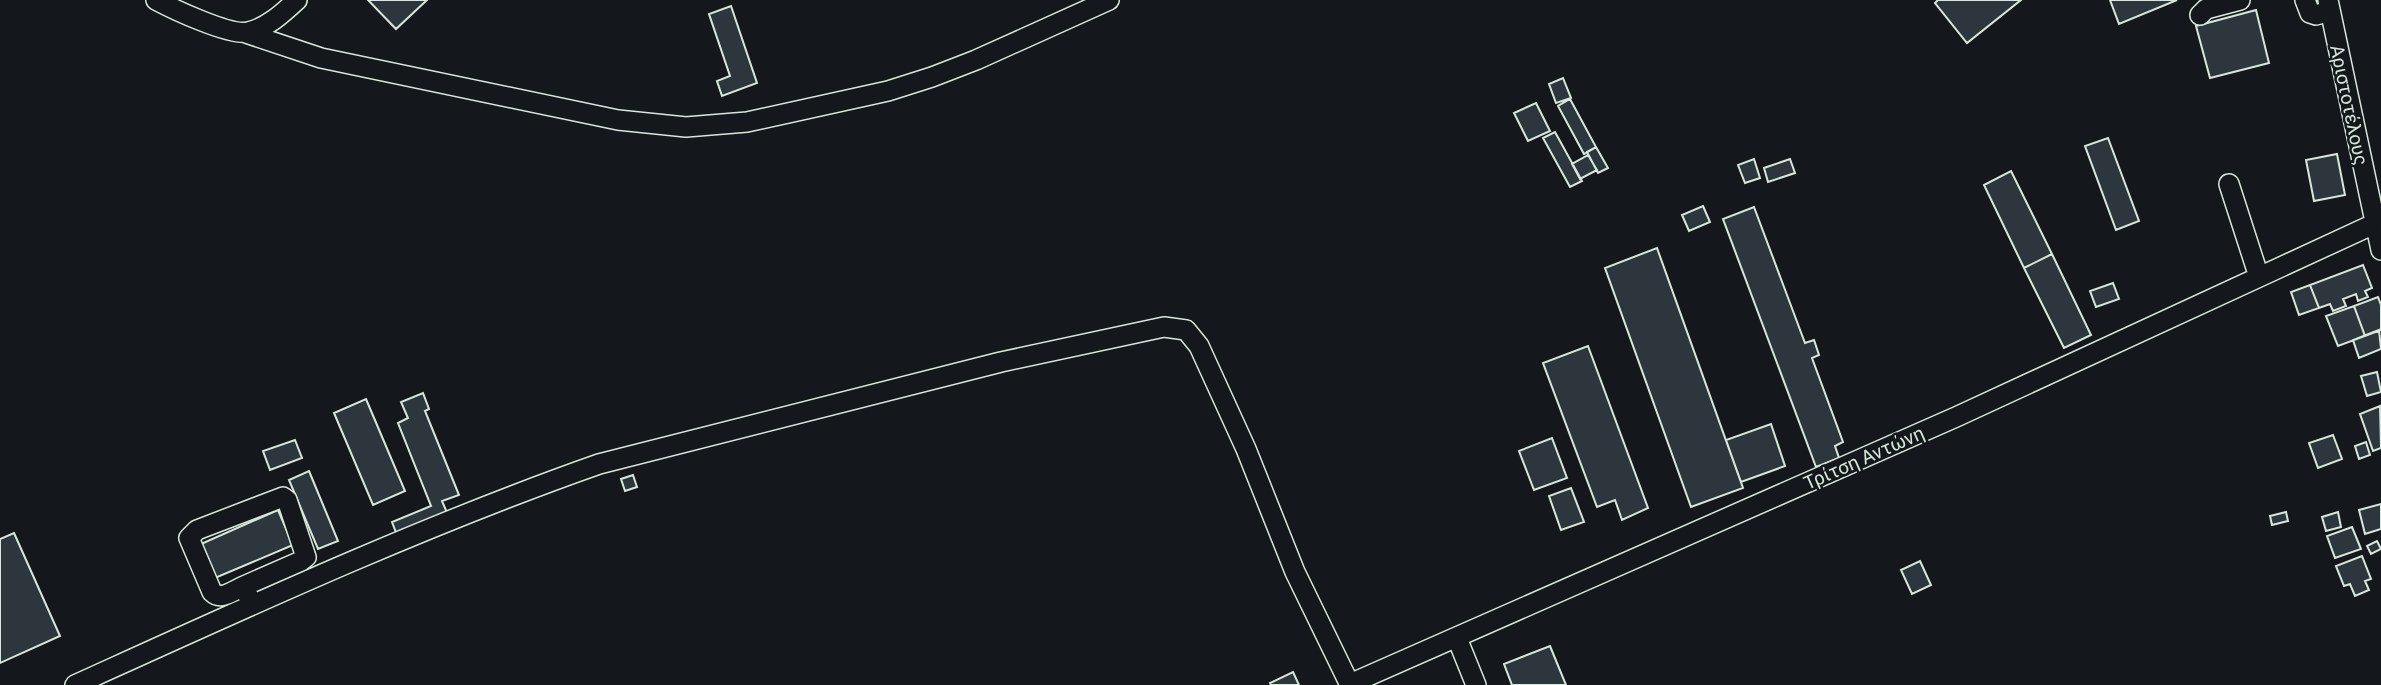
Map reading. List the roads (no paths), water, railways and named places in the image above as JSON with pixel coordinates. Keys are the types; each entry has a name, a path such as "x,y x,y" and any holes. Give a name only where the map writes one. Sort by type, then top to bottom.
{"street":[{"path":"156,0 210,24 321,58 618,120 686,127 747,122 888,91 932,78 1109,0"},
{"path":"246,33 271,22 297,0"},
{"path":"2200,15 2206,9 2241,0"},
{"path":"2305,0 2310,13 2316,15 2329,6"},
{"name":"Αριστοτέλους","path":"2329,6 2381,250"},
{"path":"2229,184 2259,277"},
{"name":"Τρίτση Αντώνη","path":"1350,684 1956,417 2374,224"},
{"path":"75,685 252,605 539,485 599,464 1001,362 1164,327 1186,330 1199,346 1246,449 1295,572 1350,684"},
{"path":"283,497 287,500 306,557 244,586 224,596 215,595 189,538 197,530 283,497"},
{"path":"244,586 252,605"},
{"path":"1457,638 1476,685"}]}
